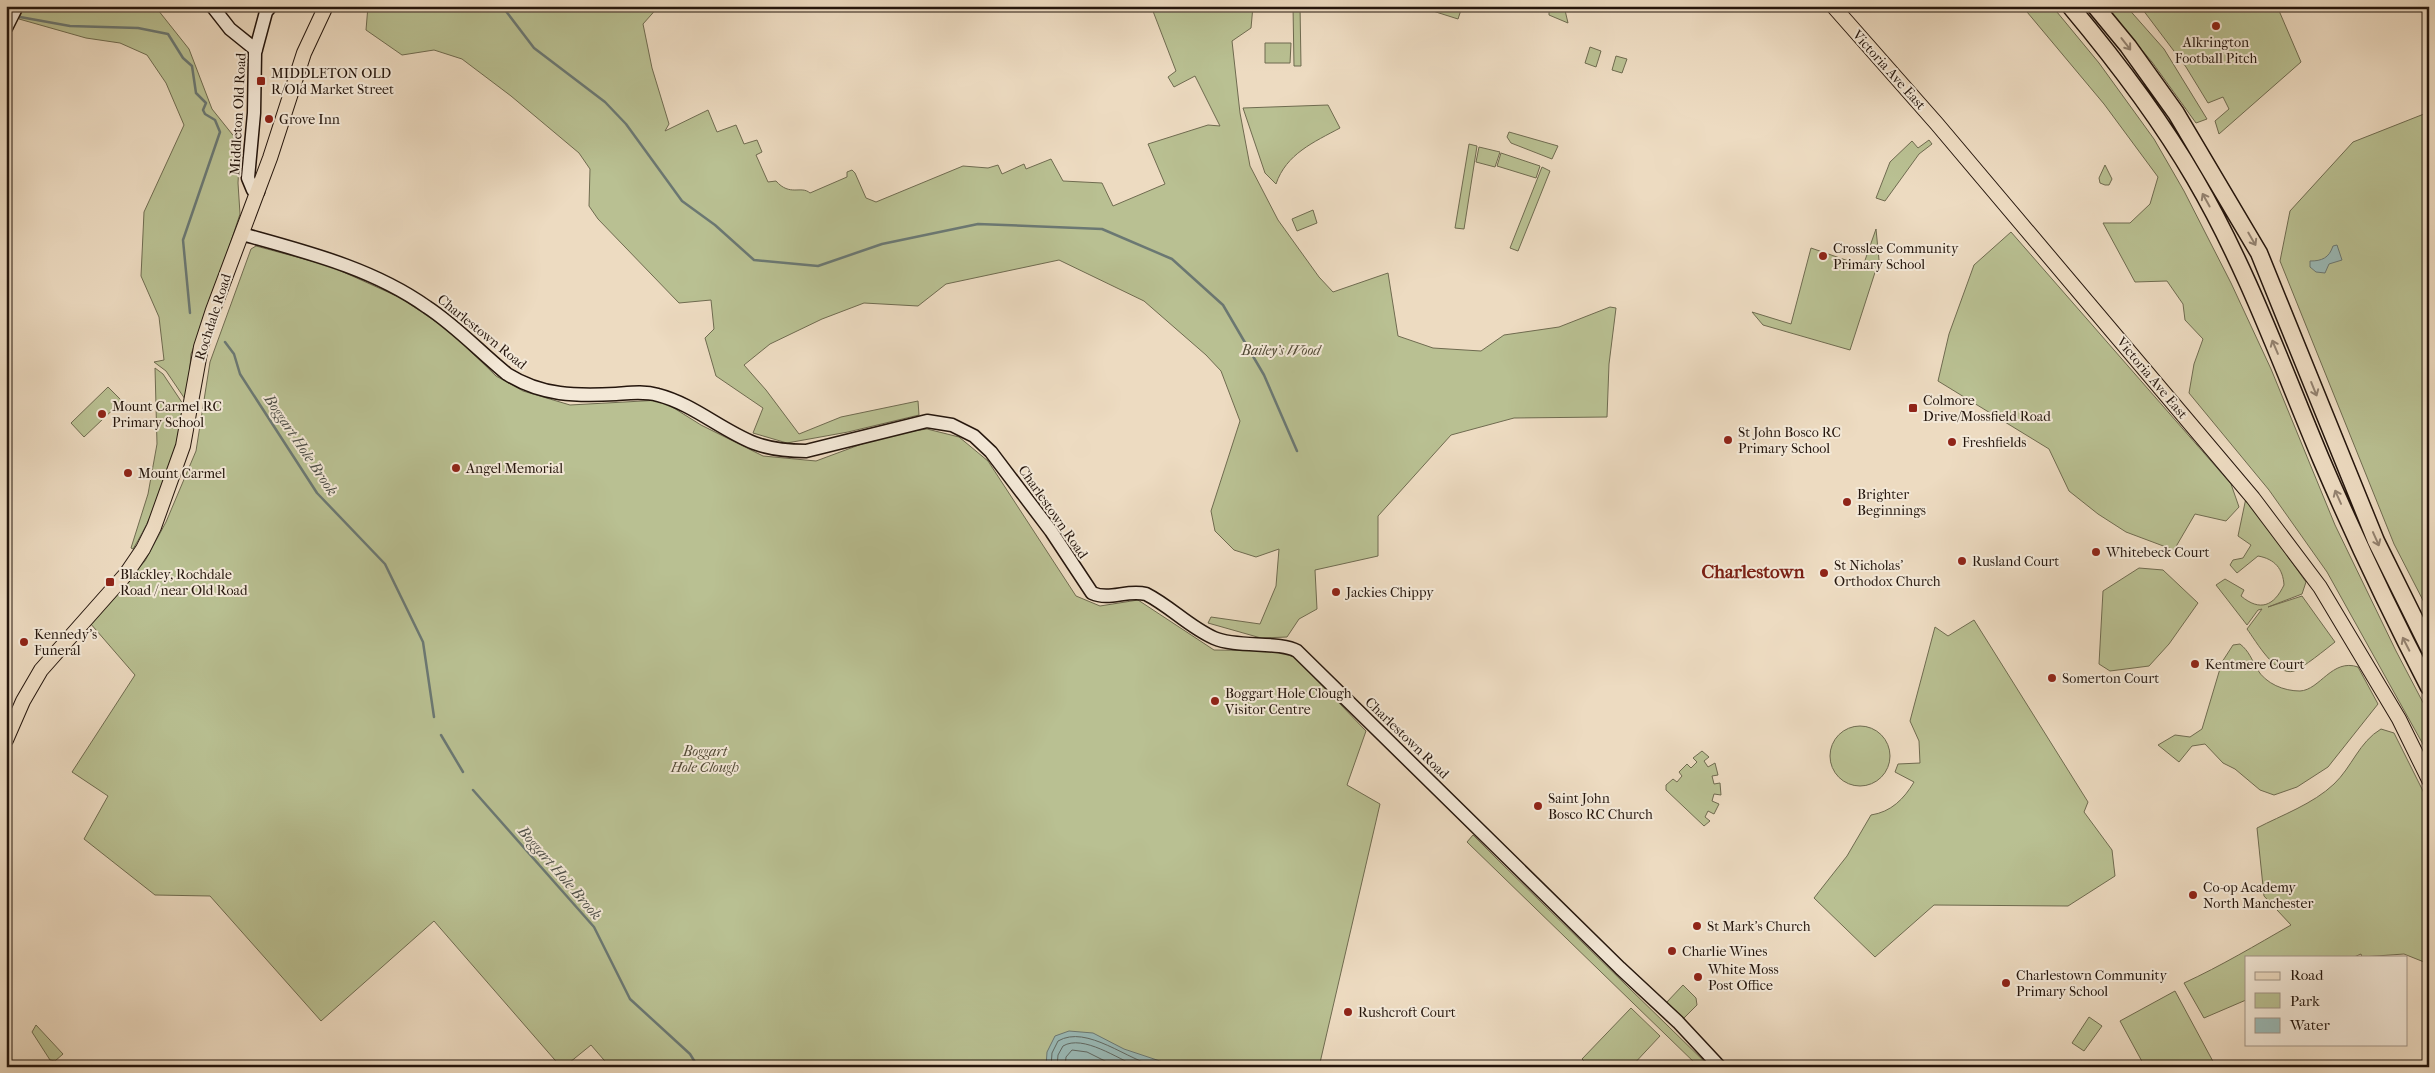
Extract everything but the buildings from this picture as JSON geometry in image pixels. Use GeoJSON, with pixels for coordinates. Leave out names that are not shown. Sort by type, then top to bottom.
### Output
{"type":"FeatureCollection","features":[{"type":"Feature","properties":{"kind":"highway"},"geometry":{"type":"LineString","coordinates":[[2070,6],[2113,58],[2160,124],[2195,179],[2226,236],[2252,290],[2360,546],[2429,687]]}},
{"type":"Feature","properties":{"kind":"highway"},"geometry":{"type":"LineString","coordinates":[[2095,6],[2128,46],[2176,113],[2216,177],[2259,252],[2376,541],[2429,648]]}},
{"type":"Feature","properties":{"kind":"main road","name":"Rochdale Road"},"geometry":{"type":"LineString","coordinates":[[6,740],[27,694],[41,670],[126,574],[143,549],[154,527],[183,446],[201,347],[213,310],[258,192],[304,53],[326,6]]}},
{"type":"Feature","properties":{"kind":"main road","name":"Victoria Ave East"},"geometry":{"type":"LineString","coordinates":[[1833,6],[1942,129],[2253,498],[2324,594],[2399,719],[2429,780]]}},
{"type":"Feature","properties":{"kind":"street"},"geometry":{"type":"LineString","coordinates":[[6,28],[17,6]]}},
{"type":"Feature","properties":{"kind":"street"},"geometry":{"type":"LineString","coordinates":[[212,6],[230,29],[256,50]]}},
{"type":"Feature","properties":{"kind":"street","name":"Middleton Old Road"},"geometry":{"type":"LineString","coordinates":[[258,192],[253,190],[248,178],[254,112],[256,50],[266,12],[271,6]]}},
{"type":"Feature","properties":{"kind":"street","name":"Charlestown Road"},"geometry":{"type":"LineString","coordinates":[[242,234],[335,260],[389,285],[427,306],[507,374],[519,382],[546,392],[576,396],[656,394],[683,405],[753,442],[786,451],[806,451],[927,421],[952,425],[974,436],[1003,468],[1050,531],[1092,593],[1102,596],[1138,592],[1146,594],[1214,638],[1261,646],[1291,648],[1297,651],[1678,1022],[1720,1067]]}},
{"type":"Feature","properties":{"kind":"green space"},"geometry":{"type":"Polygon","coordinates":[[[24,6],[88,9],[125,7],[158,10],[189,49],[212,109],[240,144],[238,183],[240,214],[210,305],[191,354],[187,402],[166,371],[154,362],[164,360],[159,317],[141,276],[144,212],[184,125],[166,83],[147,55],[120,43],[86,38],[19,19],[24,6]]]}},
{"type":"Feature","properties":{"kind":"green space","name":"Bailey's Wood"},"geometry":{"type":"Polygon","coordinates":[[[368,6],[659,6],[643,24],[652,68],[669,124],[665,131],[708,110],[717,132],[736,125],[744,144],[757,140],[762,152],[756,155],[768,182],[776,181],[781,186],[791,190],[803,190],[810,193],[847,177],[847,172],[852,170],[866,198],[876,202],[963,166],[988,168],[998,165],[1002,174],[1024,164],[1026,169],[1051,159],[1063,181],[1102,183],[1113,206],[1165,184],[1148,144],[1208,125],[1220,126],[1195,76],[1174,87],[1168,77],[1176,71],[1151,6],[1253,6],[1251,28],[1232,41],[1240,113],[1250,166],[1278,220],[1319,277],[1333,292],[1388,273],[1398,336],[1433,348],[1481,351],[1504,335],[1559,327],[1610,307],[1616,308],[1609,364],[1607,417],[1514,418],[1451,435],[1378,516],[1378,556],[1315,570],[1317,609],[1299,619],[1287,637],[1261,638],[1208,623],[1211,617],[1260,624],[1276,586],[1279,549],[1256,557],[1234,550],[1215,531],[1211,511],[1240,421],[1221,371],[1206,355],[1144,301],[1059,260],[946,284],[918,306],[864,303],[822,319],[770,344],[744,365],[766,390],[799,434],[841,417],[918,401],[919,415],[848,432],[787,443],[753,433],[763,408],[716,376],[705,338],[714,329],[711,300],[679,303],[598,219],[589,206],[590,169],[579,153],[511,96],[462,59],[434,50],[402,55],[366,30],[368,6]]]}},
{"type":"Feature","properties":{"kind":"green space"},"geometry":{"type":"Polygon","coordinates":[[[1293,6],[1300,6],[1301,66],[1294,66],[1293,6]]]}},
{"type":"Feature","properties":{"kind":"green space"},"geometry":{"type":"Polygon","coordinates":[[[1417,6],[1452,6],[1461,10],[1458,19],[1417,6]]]}},
{"type":"Feature","properties":{"kind":"green space"},"geometry":{"type":"Polygon","coordinates":[[[1549,6],[1564,6],[1568,23],[1549,15],[1549,6]]]}},
{"type":"Feature","properties":{"kind":"green space"},"geometry":{"type":"Polygon","coordinates":[[[2022,6],[2052,6],[2099,63],[2154,139],[2184,191],[2231,283],[2271,369],[2335,525],[2429,714],[2429,755],[2327,572],[2269,490],[2189,393],[2194,364],[2203,339],[2185,320],[2183,304],[2167,281],[2135,282],[2103,223],[2130,223],[2150,204],[2158,177],[2104,104],[2022,6]]]}},
{"type":"Feature","properties":{"kind":"green space"},"geometry":{"type":"Polygon","coordinates":[[[2105,6],[2126,6],[2164,49],[2207,119],[2196,123],[2152,62],[2105,6]]]}},
{"type":"Feature","properties":{"kind":"green space"},"geometry":{"type":"Polygon","coordinates":[[[2140,6],[2277,6],[2301,62],[2219,134],[2215,121],[2229,109],[2223,97],[2208,103],[2186,67],[2140,6]]]}},
{"type":"Feature","properties":{"kind":"green space"},"geometry":{"type":"Polygon","coordinates":[[[1265,43],[1291,43],[1290,63],[1265,63],[1265,43]]]}},
{"type":"Feature","properties":{"kind":"green space"},"geometry":{"type":"Polygon","coordinates":[[[1590,47],[1601,51],[1596,67],[1585,63],[1590,47]]]}},
{"type":"Feature","properties":{"kind":"green space"},"geometry":{"type":"Polygon","coordinates":[[[1616,56],[1627,59],[1622,73],[1612,70],[1616,56]]]}},
{"type":"Feature","properties":{"kind":"green space"},"geometry":{"type":"Polygon","coordinates":[[[1328,105],[1340,128],[1311,144],[1294,157],[1276,184],[1265,173],[1243,108],[1328,105]]]}},
{"type":"Feature","properties":{"kind":"green space"},"geometry":{"type":"Polygon","coordinates":[[[2429,112],[2429,612],[2394,544],[2280,261],[2290,211],[2353,142],[2429,112]]]}},
{"type":"Feature","properties":{"kind":"green space"},"geometry":{"type":"Polygon","coordinates":[[[1509,132],[1558,146],[1552,159],[1511,143],[1507,137],[1509,132]]]}},
{"type":"Feature","properties":{"kind":"green space"},"geometry":{"type":"Polygon","coordinates":[[[1929,140],[1932,144],[1919,154],[1885,201],[1876,198],[1890,162],[1912,141],[1918,148],[1929,140]]]}},
{"type":"Feature","properties":{"kind":"green space"},"geometry":{"type":"Polygon","coordinates":[[[1469,144],[1477,146],[1464,229],[1455,228],[1469,144]]]}},
{"type":"Feature","properties":{"kind":"green space"},"geometry":{"type":"Polygon","coordinates":[[[1479,147],[1500,152],[1495,167],[1476,162],[1479,147]]]}},
{"type":"Feature","properties":{"kind":"green space"},"geometry":{"type":"Polygon","coordinates":[[[1501,153],[1540,166],[1536,178],[1497,166],[1501,153]]]}},
{"type":"Feature","properties":{"kind":"green space"},"geometry":{"type":"Polygon","coordinates":[[[2105,165],[2112,179],[2109,185],[2100,183],[2099,178],[2105,165]]]}},
{"type":"Feature","properties":{"kind":"green space"},"geometry":{"type":"Polygon","coordinates":[[[1542,167],[1550,171],[1518,251],[1510,248],[1542,167]]]}},
{"type":"Feature","properties":{"kind":"green space"},"geometry":{"type":"Polygon","coordinates":[[[1313,210],[1317,223],[1297,231],[1292,219],[1313,210]]]}},
{"type":"Feature","properties":{"kind":"green space"},"geometry":{"type":"Polygon","coordinates":[[[1876,229],[1879,260],[1850,350],[1763,325],[1752,312],[1791,324],[1811,248],[1863,266],[1876,229]]]}},
{"type":"Feature","properties":{"kind":"green space"},"geometry":{"type":"Polygon","coordinates":[[[2011,232],[2231,484],[2239,507],[2226,521],[2195,514],[2174,550],[2126,532],[2098,514],[2069,491],[2049,449],[1938,381],[1949,334],[1974,265],[2011,232]]]}},
{"type":"Feature","properties":{"kind":"green space","name":"Boggart Hole Clough"},"geometry":{"type":"Polygon","coordinates":[[[256,246],[330,266],[401,298],[451,332],[496,376],[523,391],[570,405],[661,400],[701,425],[763,456],[816,461],[886,435],[927,429],[959,437],[988,461],[1076,596],[1100,606],[1138,600],[1214,650],[1289,651],[1366,731],[1347,785],[1380,804],[1319,1067],[610,1067],[591,1045],[564,1067],[561,1067],[434,921],[321,1021],[210,896],[155,895],[84,839],[108,796],[72,772],[135,675],[90,623],[145,561],[166,522],[196,451],[210,362],[251,249],[256,246]]]}},
{"type":"Feature","properties":{"kind":"green space"},"geometry":{"type":"Polygon","coordinates":[[[155,368],[163,374],[185,407],[177,444],[159,498],[133,549],[131,548],[148,494],[157,444],[155,368]]]}},
{"type":"Feature","properties":{"kind":"green space"},"geometry":{"type":"Polygon","coordinates":[[[108,387],[122,401],[84,437],[71,423],[108,387]]]}},
{"type":"Feature","properties":{"kind":"green space"},"geometry":{"type":"Polygon","coordinates":[[[2246,498],[2306,582],[2302,594],[2268,607],[2302,596],[2335,642],[2294,671],[2280,669],[2274,664],[2247,629],[2262,609],[2258,610],[2247,625],[2216,585],[2225,579],[2244,590],[2241,596],[2254,604],[2260,605],[2271,602],[2276,598],[2284,585],[2280,570],[2273,562],[2264,557],[2258,556],[2237,573],[2230,565],[2233,560],[2243,558],[2251,545],[2238,536],[2246,498]]]}},
{"type":"Feature","properties":{"kind":"green space"},"geometry":{"type":"Polygon","coordinates":[[[2139,568],[2163,570],[2198,603],[2169,644],[2149,666],[2110,671],[2099,664],[2103,591],[2139,568]]]}},
{"type":"Feature","properties":{"kind":"green space"},"geometry":{"type":"Polygon","coordinates":[[[1974,620],[2088,802],[2084,812],[2112,850],[2115,876],[2068,906],[1934,905],[1875,957],[1814,898],[1847,856],[1871,815],[1891,808],[1906,794],[1914,782],[1895,772],[1898,764],[1920,763],[1919,741],[1910,721],[1935,627],[1948,636],[1974,620]]]}},
{"type":"Feature","properties":{"kind":"green space"},"geometry":{"type":"Polygon","coordinates":[[[2240,644],[2265,679],[2276,686],[2288,690],[2300,691],[2314,686],[2333,670],[2341,667],[2349,665],[2358,667],[2378,704],[2328,767],[2297,787],[2274,795],[2260,790],[2235,769],[2223,763],[2205,744],[2192,746],[2179,762],[2158,745],[2175,735],[2190,737],[2202,729],[2222,662],[2233,645],[2240,644]]]}},
{"type":"Feature","properties":{"kind":"green space"},"geometry":{"type":"Polygon","coordinates":[[[1860,726],[1877,731],[1885,739],[1890,756],[1885,773],[1877,781],[1860,786],[1843,781],[1835,773],[1830,756],[1835,739],[1843,731],[1860,726]]]}},
{"type":"Feature","properties":{"kind":"green space"},"geometry":{"type":"Polygon","coordinates":[[[2381,729],[2394,733],[2429,803],[2429,964],[2404,954],[2376,956],[2362,956],[2361,954],[2356,956],[2245,956],[2245,1000],[2204,1018],[2184,983],[2291,925],[2264,896],[2257,828],[2307,803],[2326,791],[2346,770],[2373,734],[2381,729]]]}},
{"type":"Feature","properties":{"kind":"green space"},"geometry":{"type":"Polygon","coordinates":[[[1702,751],[1709,757],[1704,761],[1708,767],[1715,763],[1718,775],[1712,776],[1714,784],[1720,783],[1721,795],[1714,794],[1712,801],[1719,804],[1714,814],[1708,811],[1705,817],[1710,821],[1704,826],[1666,790],[1666,785],[1673,779],[1677,782],[1682,776],[1679,772],[1687,764],[1691,768],[1697,762],[1693,758],[1702,751]]]}},
{"type":"Feature","properties":{"kind":"green space"},"geometry":{"type":"Polygon","coordinates":[[[1473,835],[1710,1067],[1699,1067],[1467,842],[1473,835]]]}},
{"type":"Feature","properties":{"kind":"green space"},"geometry":{"type":"Polygon","coordinates":[[[1683,985],[1696,998],[1697,1005],[1683,1019],[1666,1003],[1683,985]]]}},
{"type":"Feature","properties":{"kind":"green space"},"geometry":{"type":"Polygon","coordinates":[[[2175,991],[2216,1067],[2145,1067],[2120,1021],[2175,991]]]}},
{"type":"Feature","properties":{"kind":"green space"},"geometry":{"type":"Polygon","coordinates":[[[1631,1008],[1660,1036],[1631,1067],[1590,1067],[1582,1059],[1631,1008]]]}},
{"type":"Feature","properties":{"kind":"green space"},"geometry":{"type":"Polygon","coordinates":[[[2089,1017],[2102,1026],[2084,1051],[2072,1043],[2089,1017]]]}},
{"type":"Feature","properties":{"kind":"green space"},"geometry":{"type":"Polygon","coordinates":[[[36,1025],[63,1054],[55,1061],[50,1060],[32,1032],[36,1025]]]}},
{"type":"Feature","properties":{"kind":"water"},"geometry":{"type":"Polygon","coordinates":[[[2337,245],[2342,260],[2329,264],[2325,273],[2316,272],[2310,267],[2310,261],[2324,258],[2333,246],[2337,245]]]}},
{"type":"Feature","properties":{"kind":"water"},"geometry":{"type":"Polygon","coordinates":[[[1069,1031],[1093,1033],[1124,1049],[1178,1067],[1046,1067],[1047,1052],[1055,1036],[1069,1031]]]}},
{"type":"Feature","properties":{"kind":"waterway"},"geometry":{"type":"LineString","coordinates":[[502,6],[534,48],[605,102],[626,124],[682,201],[715,225],[754,260],[818,266],[882,244],[978,224],[1102,229],[1172,259],[1223,305],[1264,375],[1297,451]]}},
{"type":"Feature","properties":{"kind":"waterway","name":"Boggart Hole Brook"},"geometry":{"type":"LineString","coordinates":[[20,17],[70,26],[138,28],[168,34],[183,58],[192,66],[196,93],[206,103],[203,110],[205,114],[215,120],[220,132],[183,240],[190,313]]}},
{"type":"Feature","properties":{"kind":"waterway","name":"Boggart Hole Brook"},"geometry":{"type":"LineString","coordinates":[[225,342],[234,354],[240,374],[317,493],[385,564],[423,642],[434,717]]}},
{"type":"Feature","properties":{"kind":"waterway","name":"Boggart Hole Brook"},"geometry":{"type":"LineString","coordinates":[[441,735],[463,772]]}},
{"type":"Feature","properties":{"kind":"waterway","name":"Boggart Hole Brook"},"geometry":{"type":"LineString","coordinates":[[473,790],[594,927],[630,999],[690,1054],[698,1067]]}},
{"type":"Feature","properties":{"kind":"place","name":"Alkrington Football Pitch"},"geometry":{"type":"Point","coordinates":[2216,26]}},
{"type":"Feature","properties":{"kind":"place","name":"MIDDLETON OLD R/Old Market Street"},"geometry":{"type":"Point","coordinates":[261,81]}},
{"type":"Feature","properties":{"kind":"place","name":"Grove Inn"},"geometry":{"type":"Point","coordinates":[269,119]}},
{"type":"Feature","properties":{"kind":"place","name":"Crosslee Community Primary School"},"geometry":{"type":"Point","coordinates":[1823,256]}},
{"type":"Feature","properties":{"kind":"place","name":"Colmore Drive/Mossfield Road"},"geometry":{"type":"Point","coordinates":[1913,408]}},
{"type":"Feature","properties":{"kind":"place","name":"Mount Carmel RC Primary School"},"geometry":{"type":"Point","coordinates":[102,414]}},
{"type":"Feature","properties":{"kind":"place","name":"St John Bosco RC Primary School"},"geometry":{"type":"Point","coordinates":[1728,440]}},
{"type":"Feature","properties":{"kind":"place","name":"Freshfields"},"geometry":{"type":"Point","coordinates":[1952,442]}},
{"type":"Feature","properties":{"kind":"place","name":"Angel Memorial"},"geometry":{"type":"Point","coordinates":[456,468]}},
{"type":"Feature","properties":{"kind":"place","name":"Mount Carmel"},"geometry":{"type":"Point","coordinates":[128,473]}},
{"type":"Feature","properties":{"kind":"place","name":"Brighter Beginnings"},"geometry":{"type":"Point","coordinates":[1847,502]}},
{"type":"Feature","properties":{"kind":"place","name":"Whitebeck Court"},"geometry":{"type":"Point","coordinates":[2096,552]}},
{"type":"Feature","properties":{"kind":"place","name":"Rusland Court"},"geometry":{"type":"Point","coordinates":[1962,561]}},
{"type":"Feature","properties":{"kind":"place","name":"St Nicholas' Orthodox Church"},"geometry":{"type":"Point","coordinates":[1824,573]}},
{"type":"Feature","properties":{"kind":"place","name":"Blackley, Rochdale Road / near Old Road"},"geometry":{"type":"Point","coordinates":[110,582]}},
{"type":"Feature","properties":{"kind":"place","name":"Jackies Chippy"},"geometry":{"type":"Point","coordinates":[1336,592]}},
{"type":"Feature","properties":{"kind":"place","name":"Kennedy's Funeral"},"geometry":{"type":"Point","coordinates":[24,642]}},
{"type":"Feature","properties":{"kind":"place","name":"Kentmere Court"},"geometry":{"type":"Point","coordinates":[2195,664]}},
{"type":"Feature","properties":{"kind":"place","name":"Somerton Court"},"geometry":{"type":"Point","coordinates":[2052,678]}},
{"type":"Feature","properties":{"kind":"place","name":"Boggart Hole Clough Visitor Centre"},"geometry":{"type":"Point","coordinates":[1215,701]}},
{"type":"Feature","properties":{"kind":"place","name":"Saint John Bosco RC Church"},"geometry":{"type":"Point","coordinates":[1538,806]}},
{"type":"Feature","properties":{"kind":"place","name":"Co-op Academy North Manchester"},"geometry":{"type":"Point","coordinates":[2193,895]}},
{"type":"Feature","properties":{"kind":"place","name":"St Mark's Church"},"geometry":{"type":"Point","coordinates":[1697,926]}},
{"type":"Feature","properties":{"kind":"place","name":"Charlie Wines"},"geometry":{"type":"Point","coordinates":[1672,951]}},
{"type":"Feature","properties":{"kind":"place","name":"White Moss Post Office"},"geometry":{"type":"Point","coordinates":[1698,977]}},
{"type":"Feature","properties":{"kind":"place","name":"Charlestown Community Primary School"},"geometry":{"type":"Point","coordinates":[2006,983]}},
{"type":"Feature","properties":{"kind":"place","name":"Rushcroft Court"},"geometry":{"type":"Point","coordinates":[1348,1012]}},
{"type":"Feature","properties":{"kind":"district","name":"Charlestown"},"geometry":{"type":"Point","coordinates":[1753,572]}}]}
